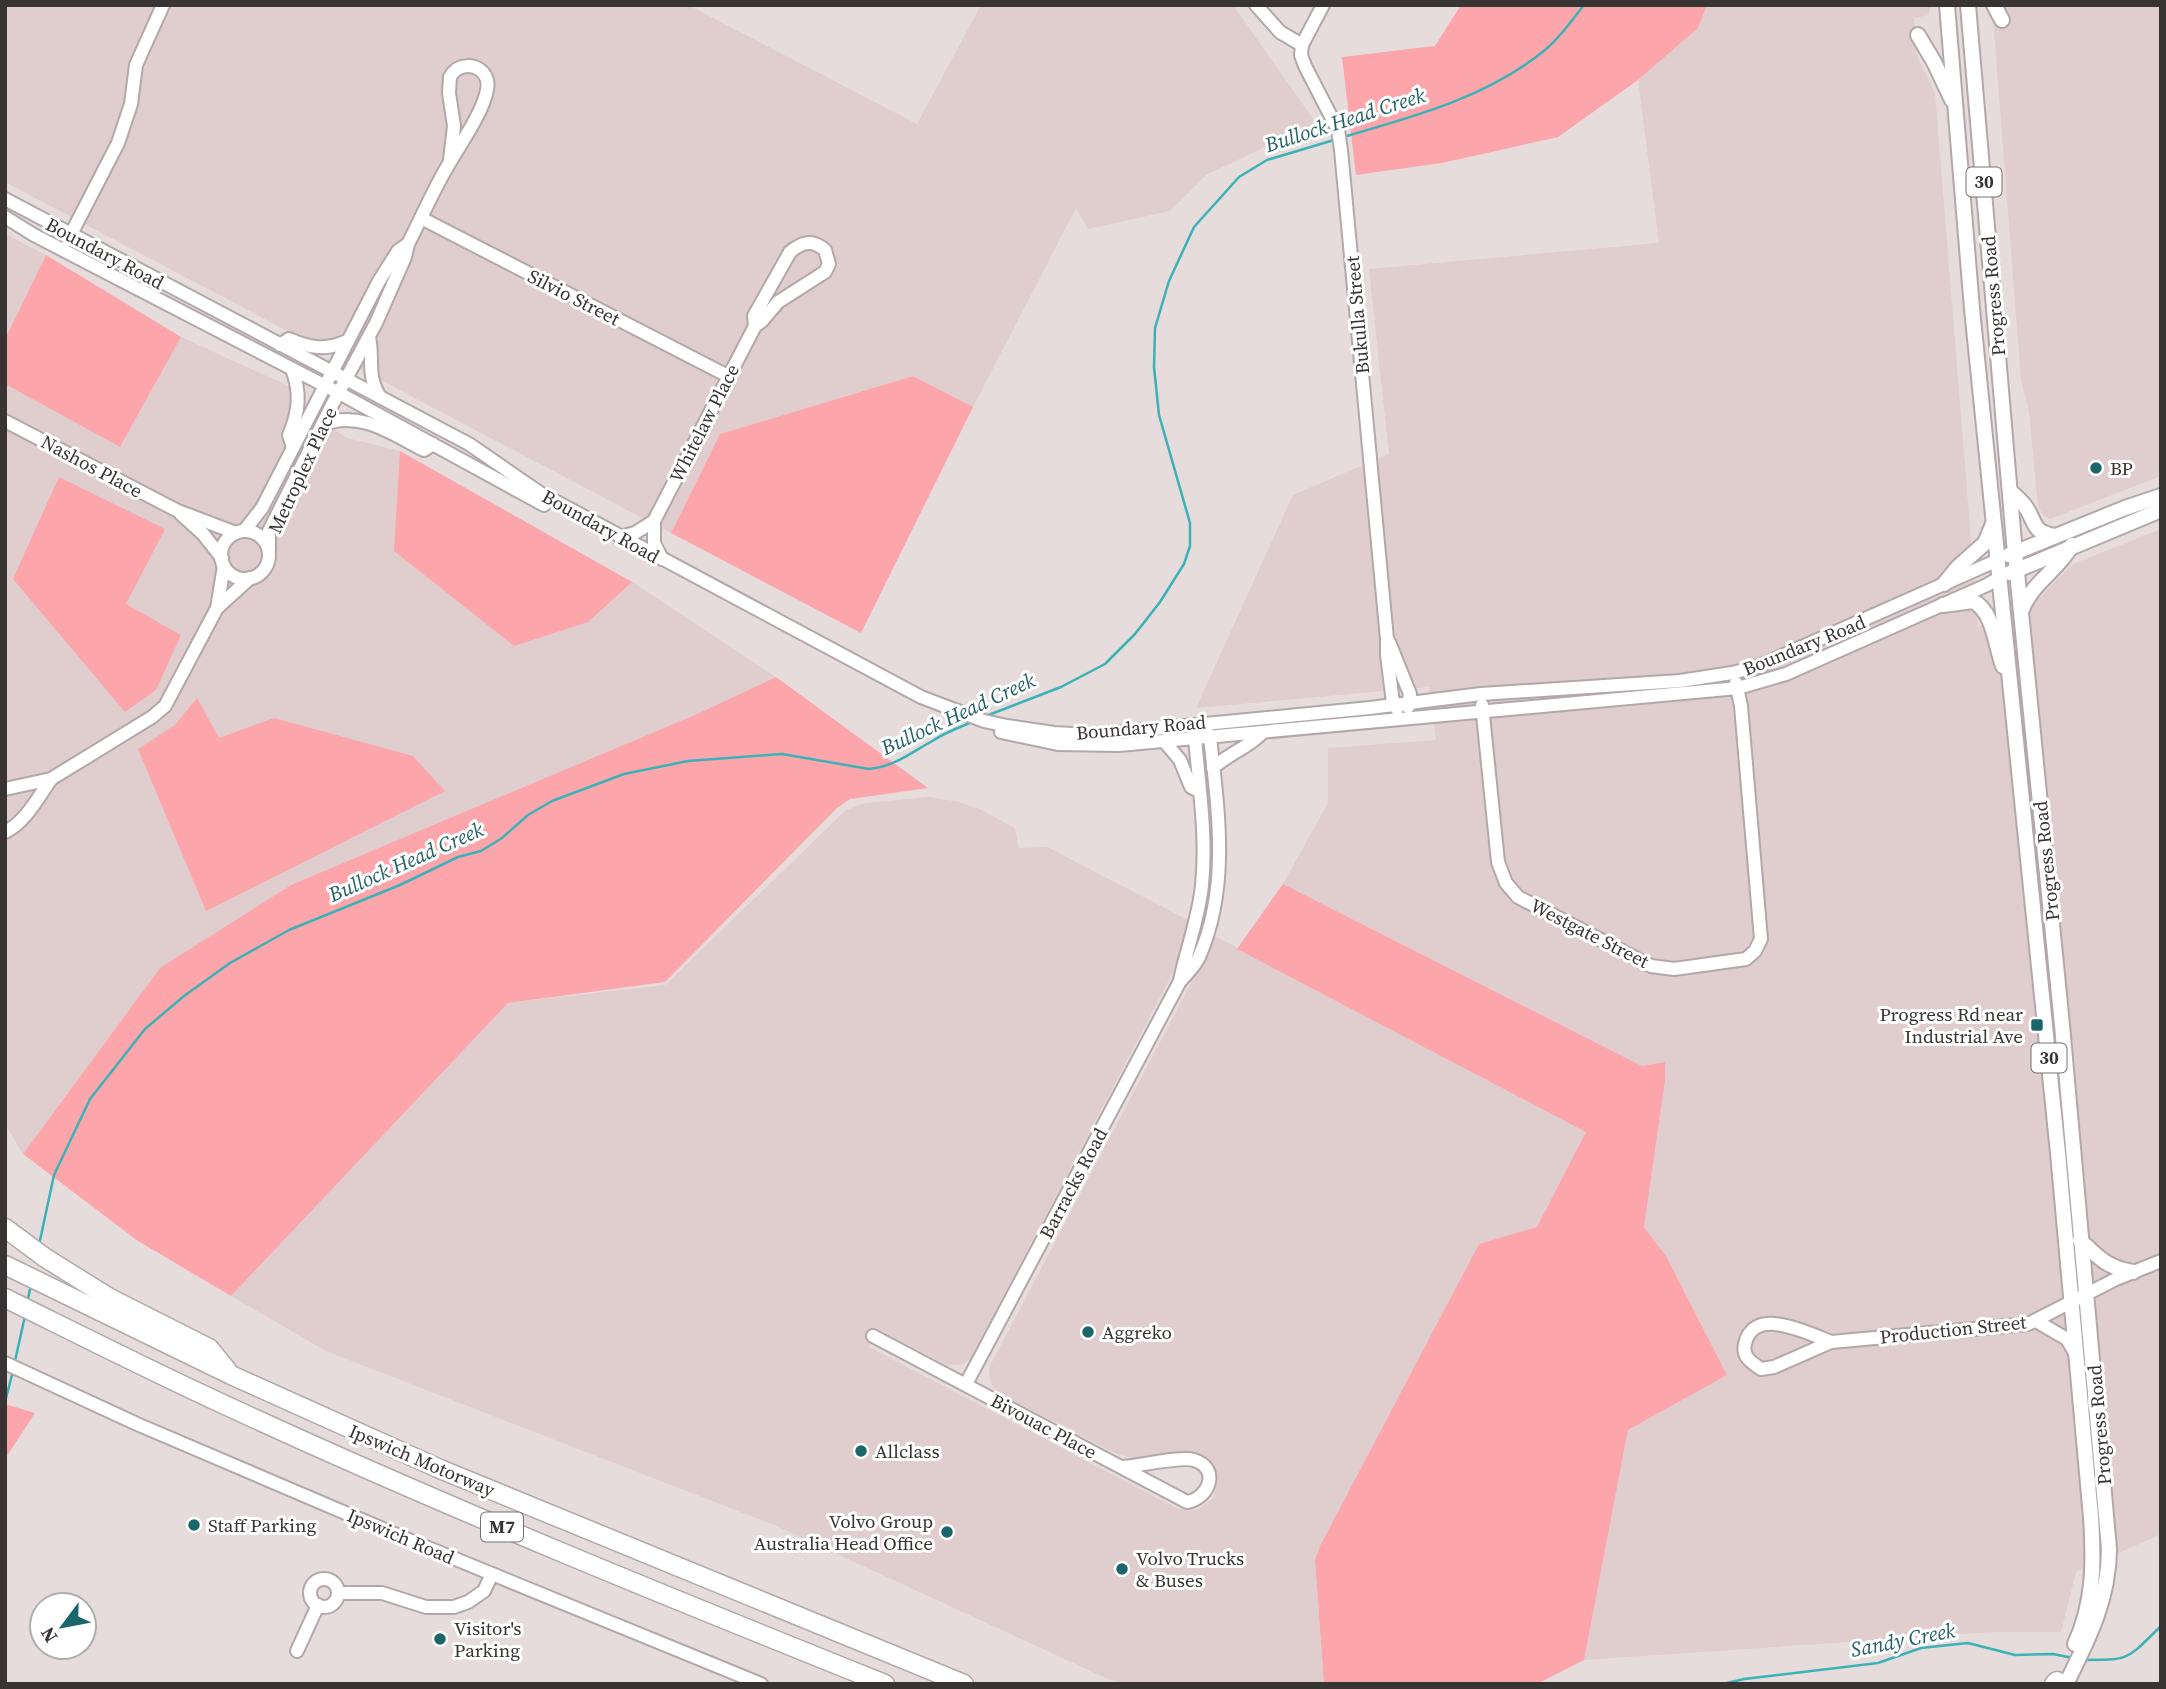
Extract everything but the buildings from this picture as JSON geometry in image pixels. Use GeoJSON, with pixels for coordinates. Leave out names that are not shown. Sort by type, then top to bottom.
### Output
{"type":"FeatureCollection","features":[{"type":"Feature","properties":{"kind":"highway"},"geometry":{"type":"LineString","coordinates":[[5,1228],[68,1273],[108,1297],[209,1348],[231,1375]]}},
{"type":"Feature","properties":{"kind":"highway","name":"Ipswich Motorway"},"geometry":{"type":"LineString","coordinates":[[5,1265],[231,1375],[452,1474],[964,1684]]}},
{"type":"Feature","properties":{"kind":"highway","name":"Ipswich Motorway"},"geometry":{"type":"LineString","coordinates":[[5,1298],[224,1405],[420,1492],[885,1684]]}},
{"type":"Feature","properties":{"kind":"main road","name":"Progress Road"},"geometry":{"type":"LineString","coordinates":[[1947,5],[1972,309],[2059,1153],[2077,1356],[2094,1571],[2081,1643]]}},
{"type":"Feature","properties":{"kind":"main road","name":"Progress Road"},"geometry":{"type":"LineString","coordinates":[[1968,5],[2015,552],[2062,1025],[2109,1549],[2105,1592],[2061,1680]]}},
{"type":"Feature","properties":{"kind":"main road"},"geometry":{"type":"LineString","coordinates":[[1993,5],[2002,20]]}},
{"type":"Feature","properties":{"kind":"main road"},"geometry":{"type":"LineString","coordinates":[[1950,30],[1971,29]]}},
{"type":"Feature","properties":{"kind":"main road"},"geometry":{"type":"LineString","coordinates":[[1918,35],[1934,62],[1956,111]]}},
{"type":"Feature","properties":{"kind":"main road"},"geometry":{"type":"LineString","coordinates":[[2010,491],[2025,505],[2036,528],[2041,533],[2055,536]]}},
{"type":"Feature","properties":{"kind":"main road","name":"Boundary Road"},"geometry":{"type":"LineString","coordinates":[[1998,560],[2161,496]]}},
{"type":"Feature","properties":{"kind":"main road","name":"Boundary Road"},"geometry":{"type":"LineString","coordinates":[[1999,578],[2072,545],[2161,510]]}},
{"type":"Feature","properties":{"kind":"main road"},"geometry":{"type":"LineString","coordinates":[[1944,584],[1958,567],[1985,543],[1993,524]]}},
{"type":"Feature","properties":{"kind":"main road"},"geometry":{"type":"LineString","coordinates":[[2022,608],[2034,586],[2063,560],[2072,545]]}},
{"type":"Feature","properties":{"kind":"main road"},"geometry":{"type":"LineString","coordinates":[[1944,604],[1973,601],[1984,608],[2009,683]]}},
{"type":"Feature","properties":{"kind":"main road"},"geometry":{"type":"LineString","coordinates":[[2080,1240],[2104,1263],[2113,1268],[2133,1272]]}},
{"type":"Feature","properties":{"kind":"street"},"geometry":{"type":"LineString","coordinates":[[62,249],[118,143],[131,104],[136,65],[163,5]]}},
{"type":"Feature","properties":{"kind":"street"},"geometry":{"type":"LineString","coordinates":[[1256,5],[1280,32],[1302,45],[1323,5]]}},
{"type":"Feature","properties":{"kind":"street","name":"Bukulla Street"},"geometry":{"type":"LineString","coordinates":[[1302,45],[1305,66],[1338,130],[1387,655],[1393,703],[1404,718]]}},
{"type":"Feature","properties":{"kind":"street"},"geometry":{"type":"LineString","coordinates":[[408,244],[488,90],[488,79],[482,70],[472,66],[453,71],[449,82],[454,126],[450,160]]}},
{"type":"Feature","properties":{"kind":"street","name":"Boundary Road"},"geometry":{"type":"LineString","coordinates":[[5,199],[469,444],[540,493],[877,678]]}},
{"type":"Feature","properties":{"kind":"street","name":"Boundary Road"},"geometry":{"type":"LineString","coordinates":[[5,217],[877,678],[984,721],[1058,744],[1093,746],[1261,734],[1404,718],[1738,688],[1786,674],[1987,586],[1999,578]]}},
{"type":"Feature","properties":{"kind":"street","name":"Silvio Street"},"geometry":{"type":"LineString","coordinates":[[421,218],[728,376]]}},
{"type":"Feature","properties":{"kind":"street","name":"Whitelaw Place"},"geometry":{"type":"LineString","coordinates":[[654,521],[755,326],[778,302],[825,272],[829,264],[825,250],[810,242],[799,244],[790,252],[754,316],[755,326]]}},
{"type":"Feature","properties":{"kind":"street","name":"Metroplex Place"},"geometry":{"type":"LineString","coordinates":[[269,549],[270,531],[369,337],[405,257],[408,244]]}},
{"type":"Feature","properties":{"kind":"street","name":"Metroplex Place"},"geometry":{"type":"LineString","coordinates":[[240,532],[262,508],[347,341],[398,251],[408,244]]}},
{"type":"Feature","properties":{"kind":"street"},"geometry":{"type":"LineString","coordinates":[[369,337],[372,351],[371,384],[380,397]]}},
{"type":"Feature","properties":{"kind":"street"},"geometry":{"type":"LineString","coordinates":[[280,345],[289,338],[306,346],[326,348],[347,341]]}},
{"type":"Feature","properties":{"kind":"street"},"geometry":{"type":"LineString","coordinates":[[292,369],[299,400],[289,435],[293,448]]}},
{"type":"Feature","properties":{"kind":"street"},"geometry":{"type":"LineString","coordinates":[[322,425],[344,419],[366,421],[424,450],[433,444]]}},
{"type":"Feature","properties":{"kind":"street","name":"Nashos Place"},"geometry":{"type":"LineString","coordinates":[[5,421],[178,511],[240,532]]}},
{"type":"Feature","properties":{"kind":"street","name":"Nashos Place"},"geometry":{"type":"LineString","coordinates":[[178,511],[203,534],[223,562]]}},
{"type":"Feature","properties":{"kind":"street"},"geometry":{"type":"LineString","coordinates":[[620,537],[635,533],[654,521]]}},
{"type":"Feature","properties":{"kind":"street"},"geometry":{"type":"LineString","coordinates":[[654,521],[654,543],[662,559]]}},
{"type":"Feature","properties":{"kind":"street"},"geometry":{"type":"LineString","coordinates":[[5,789],[51,779],[152,718],[165,706],[217,608],[267,565],[269,549],[259,535],[240,532],[224,544],[217,608]]}},
{"type":"Feature","properties":{"kind":"street","name":"Boundary Road"},"geometry":{"type":"LineString","coordinates":[[1028,734],[1091,735],[1202,722],[1370,708],[1481,694],[1680,681],[1732,673],[1759,666],[1998,560]]}},
{"type":"Feature","properties":{"kind":"street"},"geometry":{"type":"LineString","coordinates":[[223,562],[235,576],[250,578]]}},
{"type":"Feature","properties":{"kind":"street","name":"Bukulla Street"},"geometry":{"type":"LineString","coordinates":[[1387,639],[1410,694],[1410,702]]}},
{"type":"Feature","properties":{"kind":"street","name":"Westgate Street"},"geometry":{"type":"LineString","coordinates":[[1481,694],[1498,862],[1506,883],[1518,897],[1651,966],[1674,969],[1746,959],[1755,951],[1761,939],[1738,688],[1732,673]]}},
{"type":"Feature","properties":{"kind":"street"},"geometry":{"type":"LineString","coordinates":[[1404,718],[1410,702]]}},
{"type":"Feature","properties":{"kind":"street","name":"Barracks Road"},"geometry":{"type":"LineString","coordinates":[[967,1384],[1180,983],[1198,959],[1214,906],[1219,872],[1219,819],[1210,737],[1202,722]]}},
{"type":"Feature","properties":{"kind":"street","name":"Barracks Road"},"geometry":{"type":"LineString","coordinates":[[1180,983],[1196,922],[1202,885],[1204,849],[1195,738],[1202,722]]}},
{"type":"Feature","properties":{"kind":"street"},"geometry":{"type":"LineString","coordinates":[[1213,768],[1228,756],[1250,745],[1261,734]]}},
{"type":"Feature","properties":{"kind":"street"},"geometry":{"type":"LineString","coordinates":[[1164,741],[1180,760],[1191,787],[1199,791]]}},
{"type":"Feature","properties":{"kind":"street"},"geometry":{"type":"LineString","coordinates":[[5,832],[13,828],[51,779]]}},
{"type":"Feature","properties":{"kind":"street","name":"Production Street"},"geometry":{"type":"LineString","coordinates":[[1831,1342],[1776,1323],[1759,1325],[1748,1333],[1744,1348],[1747,1360],[1760,1369],[1774,1367],[1831,1342],[2021,1326],[2161,1261]]}},
{"type":"Feature","properties":{"kind":"street"},"geometry":{"type":"LineString","coordinates":[[2036,1321],[2067,1339],[2077,1356]]}},
{"type":"Feature","properties":{"kind":"street","name":"Bivouac Place"},"geometry":{"type":"LineString","coordinates":[[873,1336],[1187,1502],[1203,1496],[1209,1486],[1205,1465],[1193,1459],[1122,1467]]}},
{"type":"Feature","properties":{"kind":"street","name":"Ipswich Road"},"geometry":{"type":"LineString","coordinates":[[5,1363],[137,1424],[761,1684]]}},
{"type":"Feature","properties":{"kind":"street"},"geometry":{"type":"LineString","coordinates":[[338,1593],[382,1593],[426,1607],[454,1607],[468,1602],[484,1591],[492,1574]]}},
{"type":"Feature","properties":{"kind":"street"},"geometry":{"type":"LineString","coordinates":[[329,1580],[337,1587],[338,1593],[331,1605],[318,1605],[311,1593],[317,1581],[329,1580]]}},
{"type":"Feature","properties":{"kind":"street"},"geometry":{"type":"LineString","coordinates":[[297,1651],[318,1605]]}},
{"type":"Feature","properties":{"kind":"shaded area"},"geometry":{"type":"Polygon","coordinates":[[[5,5],[688,5],[917,124],[981,5],[1233,5],[1316,123],[1206,175],[1170,211],[1088,229],[1076,208],[973,407],[913,376],[720,434],[671,533],[5,182],[5,5]]]}},
{"type":"Feature","properties":{"kind":"shaded area"},"geometry":{"type":"Polygon","coordinates":[[[1461,5],[1707,5],[1698,28],[1638,80],[1558,137],[1442,163],[1356,175],[1342,57],[1435,46],[1461,5]]]}},
{"type":"Feature","properties":{"kind":"shaded area"},"geometry":{"type":"Polygon","coordinates":[[[1707,5],[1930,5],[1929,15],[1914,18],[1918,58],[1935,93],[1978,627],[2040,597],[2073,564],[2161,529],[2161,1534],[2076,1572],[2061,1632],[1995,1632],[1584,1660],[1628,1430],[1727,1375],[1666,1256],[1644,1227],[1665,1081],[1665,1063],[1642,1066],[1283,884],[1328,803],[1328,748],[1436,740],[1429,687],[1196,708],[1293,495],[1389,454],[1369,269],[1659,243],[1638,80],[1698,28],[1707,5]]]}},
{"type":"Feature","properties":{"kind":"shaded area"},"geometry":{"type":"Polygon","coordinates":[[[1992,5],[2161,5],[2161,476],[2050,519],[2044,516],[2038,507],[2029,411],[2021,380],[1992,5]]]}},
{"type":"Feature","properties":{"kind":"shaded area"},"geometry":{"type":"Polygon","coordinates":[[[5,234],[46,255],[5,339],[5,234]]]}},
{"type":"Feature","properties":{"kind":"shaded area"},"geometry":{"type":"Polygon","coordinates":[[[46,255],[181,337],[120,447],[5,384],[5,339],[46,255]]]}},
{"type":"Feature","properties":{"kind":"shaded area"},"geometry":{"type":"Polygon","coordinates":[[[181,337],[293,388],[294,403],[347,438],[400,451],[632,582],[776,677],[160,968],[23,1154],[5,1124],[5,384],[120,447],[181,337]]]}},
{"type":"Feature","properties":{"kind":"shaded area"},"geometry":{"type":"Polygon","coordinates":[[[913,376],[973,407],[861,633],[671,533],[720,434],[913,376]]]}},
{"type":"Feature","properties":{"kind":"shaded area"},"geometry":{"type":"Polygon","coordinates":[[[400,451],[632,582],[588,622],[514,646],[394,551],[400,451]]]}},
{"type":"Feature","properties":{"kind":"shaded area"},"geometry":{"type":"Polygon","coordinates":[[[59,477],[165,529],[126,604],[181,635],[156,690],[125,712],[13,579],[59,477]]]}},
{"type":"Feature","properties":{"kind":"shaded area"},"geometry":{"type":"Polygon","coordinates":[[[776,677],[928,788],[850,799],[837,808],[665,982],[508,1003],[231,1296],[138,1241],[23,1154],[160,968],[291,885],[695,715],[776,677]]]}},
{"type":"Feature","properties":{"kind":"shaded area"},"geometry":{"type":"Polygon","coordinates":[[[197,698],[219,738],[274,718],[413,756],[445,791],[206,911],[138,749],[175,725],[197,698]]]}},
{"type":"Feature","properties":{"kind":"shaded area"},"geometry":{"type":"Polygon","coordinates":[[[930,797],[979,809],[1015,828],[1019,848],[1047,847],[1190,921],[1182,950],[1167,984],[971,1358],[961,1365],[947,1365],[878,1329],[869,1347],[1178,1509],[1199,1509],[1214,1497],[1218,1478],[1208,1459],[1190,1452],[1156,1459],[1136,1459],[1117,1454],[999,1393],[991,1384],[989,1373],[990,1366],[1191,983],[1211,934],[1587,1132],[1537,1227],[1479,1245],[1321,1544],[1315,1560],[1324,1684],[1125,1684],[1108,1679],[774,1525],[326,1351],[231,1296],[508,1003],[665,985],[846,810],[865,803],[930,797]]]}},
{"type":"Feature","properties":{"kind":"shaded area"},"geometry":{"type":"Polygon","coordinates":[[[1283,884],[1642,1066],[1665,1062],[1665,1081],[1644,1227],[1666,1256],[1727,1375],[1628,1430],[1584,1660],[1537,1684],[1324,1684],[1315,1560],[1479,1244],[1537,1227],[1586,1132],[1237,949],[1283,884]]]}},
{"type":"Feature","properties":{"kind":"shaded area"},"geometry":{"type":"Polygon","coordinates":[[[5,1404],[35,1413],[5,1459],[5,1404]]]}},
{"type":"Feature","properties":{"kind":"waterway","name":"Bullock Head Creek"},"geometry":{"type":"LineString","coordinates":[[1343,137],[1449,104],[1499,81],[1550,45],[1584,5]]}},
{"type":"Feature","properties":{"kind":"waterway","name":"Bullock Head Creek"},"geometry":{"type":"LineString","coordinates":[[986,716],[1061,687],[1105,664],[1135,634],[1160,602],[1184,564],[1190,546],[1190,523],[1159,415],[1154,367],[1155,328],[1169,281],[1194,227],[1239,177],[1267,160],[1334,140]]}},
{"type":"Feature","properties":{"kind":"waterway","name":"Bullock Head Creek"},"geometry":{"type":"LineString","coordinates":[[39,1245],[54,1175],[90,1099],[145,1029],[184,996],[230,963],[289,930],[400,885],[458,857],[481,851],[502,838],[528,815],[552,801],[624,774],[688,761],[782,754],[869,769],[878,768],[974,721]]}},
{"type":"Feature","properties":{"kind":"waterway","name":"Bullock Head Creek"},"geometry":{"type":"LineString","coordinates":[[27,1303],[31,1285]]}},
{"type":"Feature","properties":{"kind":"waterway","name":"Bullock Head Creek"},"geometry":{"type":"LineString","coordinates":[[15,1361],[25,1316]]}},
{"type":"Feature","properties":{"kind":"waterway","name":"Bullock Head Creek"},"geometry":{"type":"LineString","coordinates":[[5,1402],[13,1371]]}},
{"type":"Feature","properties":{"kind":"waterway","name":"Sandy Creek"},"geometry":{"type":"LineString","coordinates":[[2083,1660],[2127,1656],[2161,1626]]}},
{"type":"Feature","properties":{"kind":"waterway","name":"Sandy Creek"},"geometry":{"type":"LineString","coordinates":[[1723,1684],[1744,1679],[1878,1663],[1921,1648],[1968,1643],[2015,1655],[2053,1654],[2073,1658]]}},
{"type":"Feature","properties":{"kind":"place","name":"BP"},"geometry":{"type":"Point","coordinates":[2096,468]}},
{"type":"Feature","properties":{"kind":"place","name":"Progress Rd near Industrial Ave"},"geometry":{"type":"Point","coordinates":[2037,1025]}},
{"type":"Feature","properties":{"kind":"place","name":"Aggreko"},"geometry":{"type":"Point","coordinates":[1088,1332]}},
{"type":"Feature","properties":{"kind":"place","name":"Allclass"},"geometry":{"type":"Point","coordinates":[861,1451]}},
{"type":"Feature","properties":{"kind":"place","name":"Staff Parking"},"geometry":{"type":"Point","coordinates":[194,1525]}},
{"type":"Feature","properties":{"kind":"place","name":"Volvo Group Australia Head Office"},"geometry":{"type":"Point","coordinates":[947,1532]}},
{"type":"Feature","properties":{"kind":"place","name":"Volvo Trucks & Buses"},"geometry":{"type":"Point","coordinates":[1122,1569]}},
{"type":"Feature","properties":{"kind":"place","name":"Visitor's Parking"},"geometry":{"type":"Point","coordinates":[440,1639]}}]}
